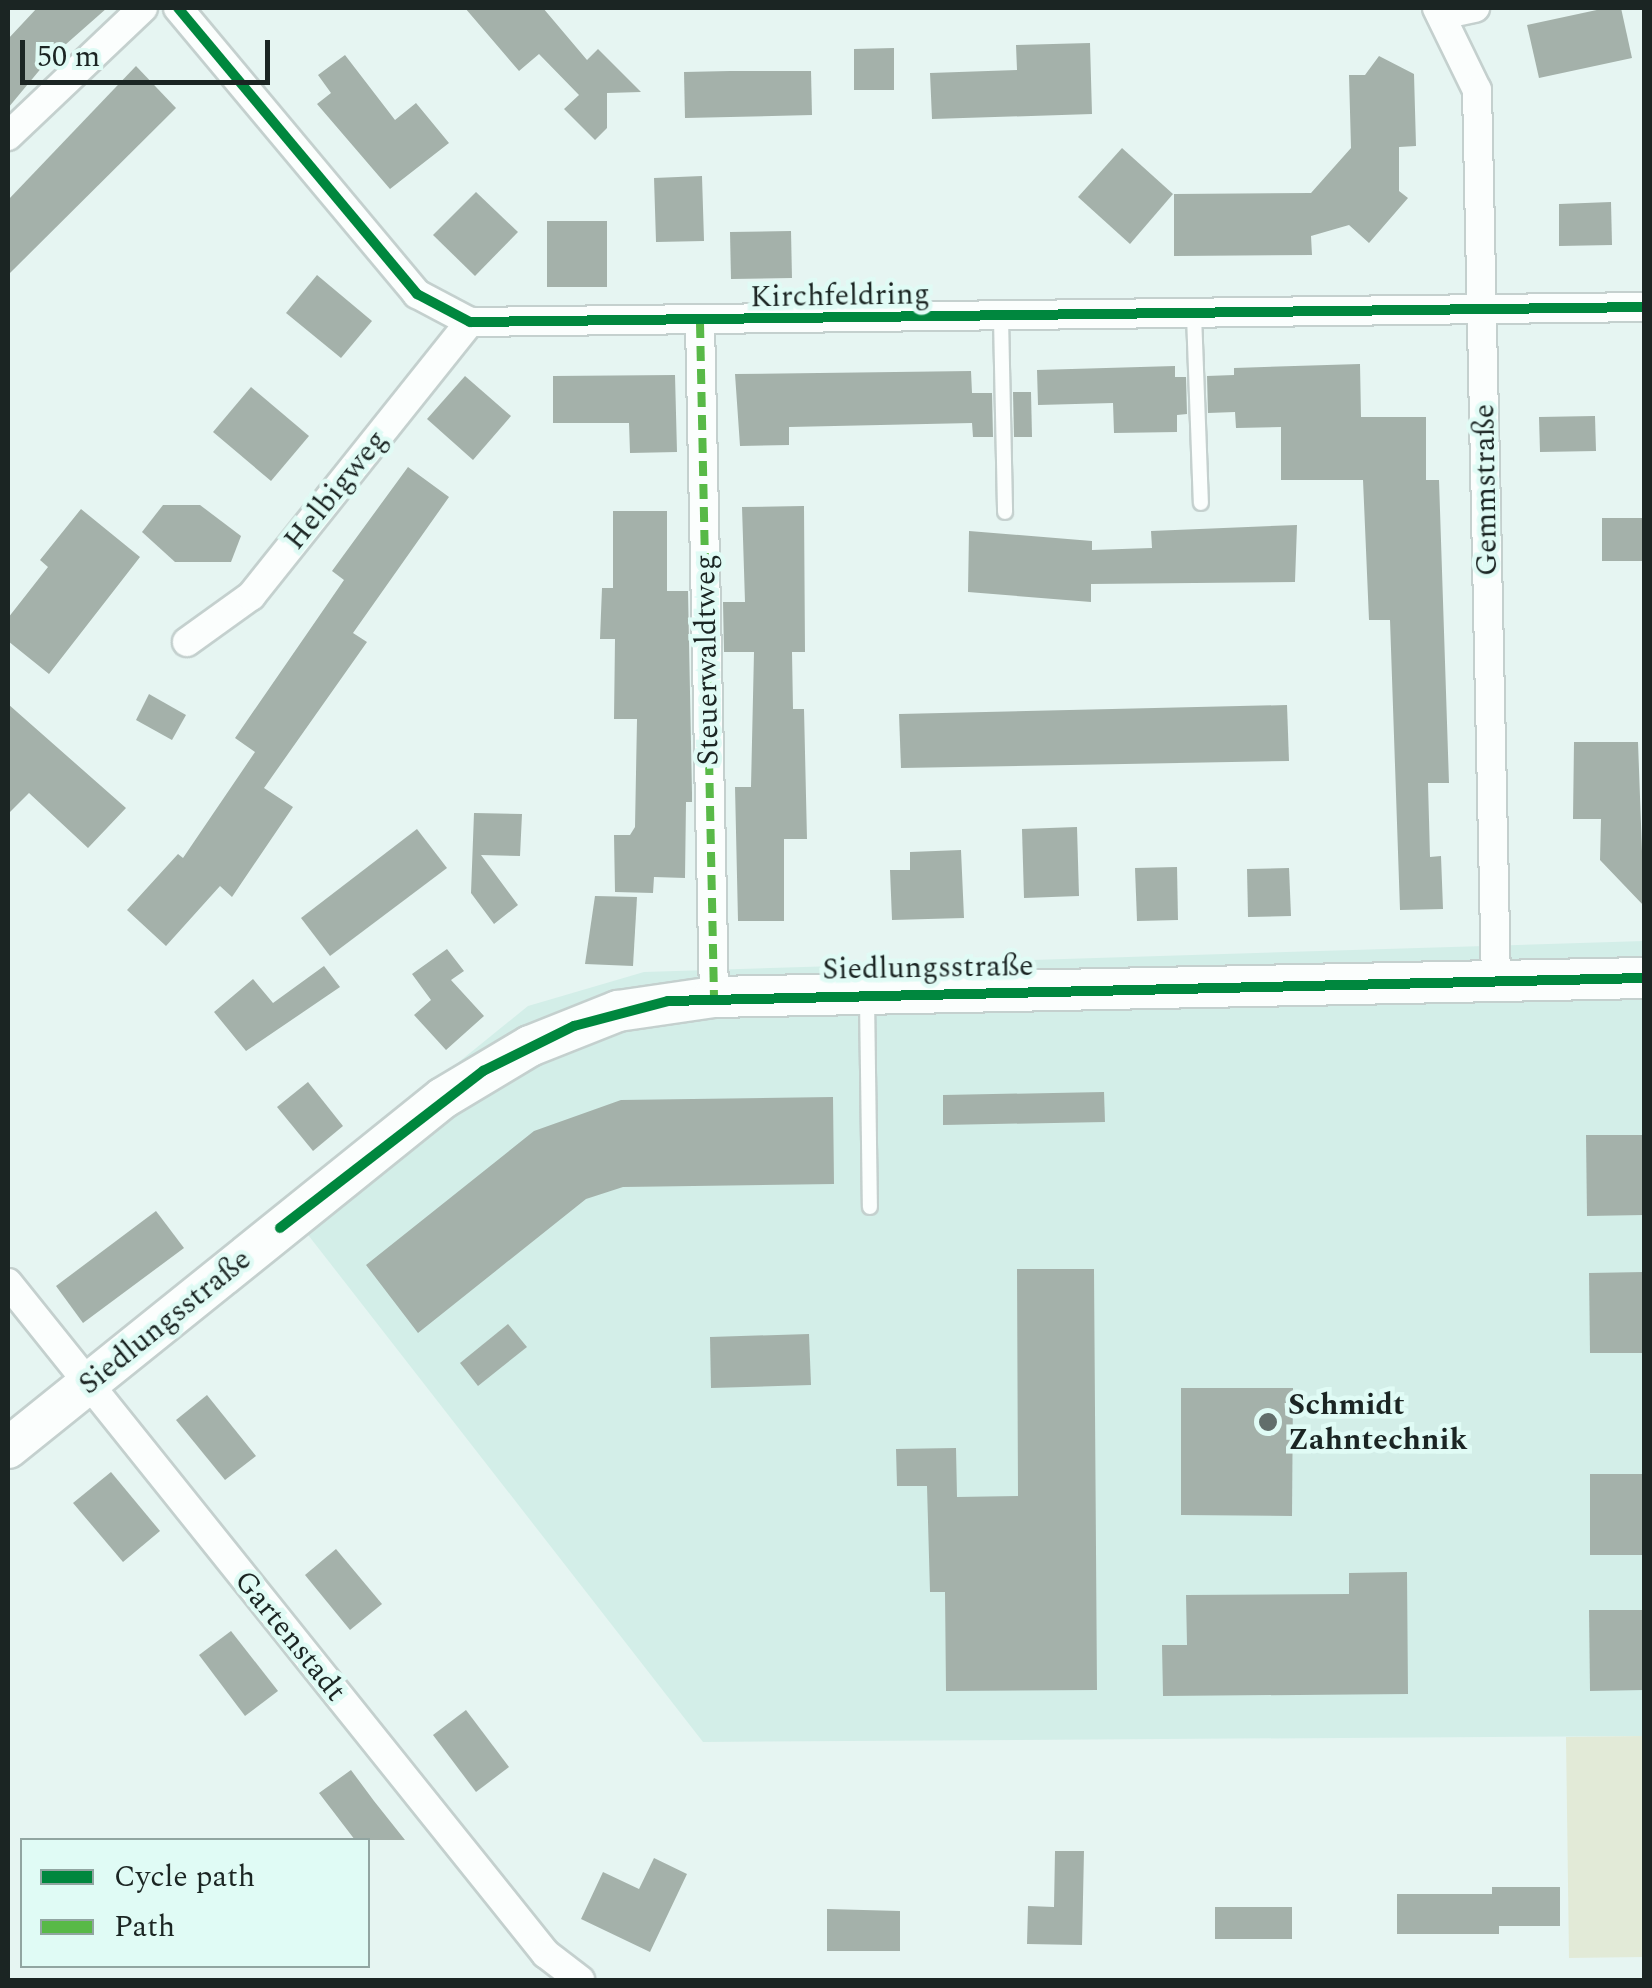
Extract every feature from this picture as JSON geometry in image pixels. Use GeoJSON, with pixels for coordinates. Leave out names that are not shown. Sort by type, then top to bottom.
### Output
{"type":"FeatureCollection","features":[{"type":"Feature","properties":{"kind":"street"},"geometry":{"type":"LineString","coordinates":[[8,136],[143,8]]}},
{"type":"Feature","properties":{"kind":"street","name":"Kirchfeldring"},"geometry":{"type":"LineString","coordinates":[[178,8],[418,294],[441,312],[470,322],[700,323],[1644,308]]}},
{"type":"Feature","properties":{"kind":"street"},"geometry":{"type":"LineString","coordinates":[[1439,12],[1475,8]]}},
{"type":"Feature","properties":{"kind":"street","name":"Gemmstraße"},"geometry":{"type":"LineString","coordinates":[[1439,12],[1477,90],[1496,981]]}},
{"type":"Feature","properties":{"kind":"street","name":"Helbigweg"},"geometry":{"type":"LineString","coordinates":[[187,642],[251,596],[470,322]]}},
{"type":"Feature","properties":{"kind":"street","name":"Steuerwaldtweg"},"geometry":{"type":"LineString","coordinates":[[700,323],[714,998]]}},
{"type":"Feature","properties":{"kind":"street","name":"Siedlungsstraße"},"geometry":{"type":"LineString","coordinates":[[8,1448],[483,1071],[618,1011],[714,998],[1644,978]]}},
{"type":"Feature","properties":{"kind":"street","name":"Gartenstadt"},"geometry":{"type":"LineString","coordinates":[[8,1284],[546,1954],[580,1980]]}},
{"type":"Feature","properties":{"kind":"lane"},"geometry":{"type":"LineString","coordinates":[[1194,315],[1200,503]]}},
{"type":"Feature","properties":{"kind":"lane"},"geometry":{"type":"LineString","coordinates":[[1001,318],[1004,512]]}},
{"type":"Feature","properties":{"kind":"lane"},"geometry":{"type":"LineString","coordinates":[[866,994],[870,1207]]}},
{"type":"Feature","properties":{"kind":"shaded area"},"geometry":{"type":"Polygon","coordinates":[[[1644,941],[1644,1736],[703,1742],[284,1204],[528,1006],[644,972],[1644,941]]]}},
{"type":"Feature","properties":{"kind":"shaded area"},"geometry":{"type":"Polygon","coordinates":[[[1644,1736],[1644,1957],[1569,1958],[1566,1737],[1644,1736]]]}},
{"type":"Feature","properties":{"kind":"building"},"geometry":{"type":"Polygon","coordinates":[[[37,8],[107,8],[48,60],[8,108],[8,39],[37,8]]]}},
{"type":"Feature","properties":{"kind":"building"},"geometry":{"type":"Polygon","coordinates":[[[465,8],[543,8],[587,60],[598,49],[641,92],[607,93],[607,128],[595,140],[564,109],[579,95],[539,54],[519,71],[465,8]]]}},
{"type":"Feature","properties":{"kind":"building"},"geometry":{"type":"Polygon","coordinates":[[[1621,8],[1632,58],[1539,78],[1527,25],[1621,8]]]}},
{"type":"Feature","properties":{"kind":"building"},"geometry":{"type":"Polygon","coordinates":[[[1090,43],[1092,114],[932,119],[930,73],[1017,70],[1016,45],[1090,43]]]}},
{"type":"Feature","properties":{"kind":"building"},"geometry":{"type":"Polygon","coordinates":[[[894,48],[894,90],[854,90],[854,49],[894,48]]]}},
{"type":"Feature","properties":{"kind":"building"},"geometry":{"type":"Polygon","coordinates":[[[345,55],[395,120],[416,103],[449,143],[390,189],[317,104],[331,93],[318,75],[345,55]]]}},
{"type":"Feature","properties":{"kind":"building"},"geometry":{"type":"Polygon","coordinates":[[[1379,56],[1414,74],[1416,146],[1399,147],[1399,191],[1408,198],[1369,243],[1349,225],[1311,236],[1312,255],[1174,256],[1174,194],[1311,193],[1351,148],[1349,75],[1365,75],[1379,56]]]}},
{"type":"Feature","properties":{"kind":"building"},"geometry":{"type":"Polygon","coordinates":[[[136,66],[176,108],[8,275],[8,200],[136,66]]]}},
{"type":"Feature","properties":{"kind":"building"},"geometry":{"type":"Polygon","coordinates":[[[811,71],[812,115],[685,118],[684,72],[811,71]]]}},
{"type":"Feature","properties":{"kind":"building"},"geometry":{"type":"Polygon","coordinates":[[[1122,148],[1173,194],[1130,244],[1078,197],[1122,148]]]}},
{"type":"Feature","properties":{"kind":"building"},"geometry":{"type":"Polygon","coordinates":[[[702,176],[704,241],[656,242],[654,178],[702,176]]]}},
{"type":"Feature","properties":{"kind":"building"},"geometry":{"type":"Polygon","coordinates":[[[476,192],[518,232],[475,276],[433,235],[476,192]]]}},
{"type":"Feature","properties":{"kind":"building"},"geometry":{"type":"Polygon","coordinates":[[[1611,202],[1612,245],[1559,246],[1559,204],[1611,202]]]}},
{"type":"Feature","properties":{"kind":"building"},"geometry":{"type":"Polygon","coordinates":[[[547,221],[607,221],[607,287],[547,287],[547,221]]]}},
{"type":"Feature","properties":{"kind":"building"},"geometry":{"type":"Polygon","coordinates":[[[791,231],[792,278],[731,279],[730,232],[791,231]]]}},
{"type":"Feature","properties":{"kind":"building"},"geometry":{"type":"Polygon","coordinates":[[[317,275],[372,321],[341,358],[286,313],[317,275]]]}},
{"type":"Feature","properties":{"kind":"building"},"geometry":{"type":"Polygon","coordinates":[[[1360,364],[1361,417],[1426,417],[1426,480],[1439,480],[1449,783],[1428,783],[1430,857],[1441,856],[1443,909],[1400,910],[1390,620],[1369,620],[1363,480],[1281,480],[1281,427],[1236,428],[1235,412],[1208,413],[1207,376],[1234,375],[1234,368],[1360,364]]]}},
{"type":"Feature","properties":{"kind":"building"},"geometry":{"type":"Polygon","coordinates":[[[1175,366],[1175,377],[1186,377],[1187,414],[1177,415],[1177,432],[1114,433],[1113,403],[1038,405],[1037,370],[1175,366]]]}},
{"type":"Feature","properties":{"kind":"building"},"geometry":{"type":"Polygon","coordinates":[[[971,371],[972,393],[992,393],[993,437],[973,437],[972,423],[789,427],[789,445],[740,446],[735,374],[971,371]]]}},
{"type":"Feature","properties":{"kind":"building"},"geometry":{"type":"Polygon","coordinates":[[[675,375],[677,452],[630,453],[629,423],[553,423],[553,376],[675,375]]]}},
{"type":"Feature","properties":{"kind":"building"},"geometry":{"type":"Polygon","coordinates":[[[465,376],[511,416],[473,460],[427,419],[465,376]]]}},
{"type":"Feature","properties":{"kind":"building"},"geometry":{"type":"Polygon","coordinates":[[[251,387],[309,436],[271,481],[213,432],[251,387]]]}},
{"type":"Feature","properties":{"kind":"building"},"geometry":{"type":"Polygon","coordinates":[[[1013,392],[1031,392],[1032,437],[1014,437],[1013,392]]]}},
{"type":"Feature","properties":{"kind":"building"},"geometry":{"type":"Polygon","coordinates":[[[1595,416],[1596,451],[1540,452],[1539,417],[1595,416]]]}},
{"type":"Feature","properties":{"kind":"building"},"geometry":{"type":"Polygon","coordinates":[[[408,467],[449,497],[353,633],[367,642],[264,788],[293,807],[232,897],[220,886],[166,946],[127,910],[178,854],[183,858],[255,752],[235,738],[344,580],[332,571],[408,467]]]}},
{"type":"Feature","properties":{"kind":"building"},"geometry":{"type":"Polygon","coordinates":[[[163,505],[200,505],[241,536],[231,562],[175,562],[142,532],[163,505]]]}},
{"type":"Feature","properties":{"kind":"building"},"geometry":{"type":"Polygon","coordinates":[[[804,506],[805,652],[792,652],[793,709],[804,709],[807,839],[784,839],[784,921],[738,921],[735,787],[751,787],[754,652],[724,652],[723,602],[745,602],[742,507],[804,506]]]}},
{"type":"Feature","properties":{"kind":"building"},"geometry":{"type":"Polygon","coordinates":[[[81,509],[140,557],[49,674],[8,641],[8,618],[48,567],[40,560],[81,509]]]}},
{"type":"Feature","properties":{"kind":"building"},"geometry":{"type":"Polygon","coordinates":[[[613,511],[667,511],[667,591],[688,591],[692,802],[686,802],[685,878],[654,877],[653,893],[615,892],[614,835],[630,835],[635,827],[637,719],[614,719],[615,639],[600,639],[602,588],[613,588],[613,511]]]}},
{"type":"Feature","properties":{"kind":"building"},"geometry":{"type":"Polygon","coordinates":[[[1602,518],[1644,518],[1644,561],[1602,561],[1602,518]]]}},
{"type":"Feature","properties":{"kind":"building"},"geometry":{"type":"Polygon","coordinates":[[[1297,525],[1295,582],[1091,584],[1091,602],[968,592],[969,531],[1092,541],[1092,550],[1152,548],[1151,531],[1297,525]]]}},
{"type":"Feature","properties":{"kind":"building"},"geometry":{"type":"Polygon","coordinates":[[[149,694],[186,715],[172,740],[136,720],[149,694]]]}},
{"type":"Feature","properties":{"kind":"building"},"geometry":{"type":"Polygon","coordinates":[[[8,704],[126,808],[88,848],[29,793],[8,814],[8,704]]]}},
{"type":"Feature","properties":{"kind":"building"},"geometry":{"type":"Polygon","coordinates":[[[1287,705],[1289,761],[901,768],[899,714],[1287,705]]]}},
{"type":"Feature","properties":{"kind":"building"},"geometry":{"type":"Polygon","coordinates":[[[1574,742],[1638,742],[1644,906],[1600,860],[1601,819],[1573,819],[1574,742]]]}},
{"type":"Feature","properties":{"kind":"building"},"geometry":{"type":"Polygon","coordinates":[[[474,813],[522,814],[520,856],[481,855],[518,905],[494,924],[471,893],[474,813]]]}},
{"type":"Feature","properties":{"kind":"building"},"geometry":{"type":"Polygon","coordinates":[[[1077,827],[1079,896],[1024,898],[1022,829],[1077,827]]]}},
{"type":"Feature","properties":{"kind":"building"},"geometry":{"type":"Polygon","coordinates":[[[417,829],[447,868],[330,956],[301,918],[417,829]]]}},
{"type":"Feature","properties":{"kind":"building"},"geometry":{"type":"Polygon","coordinates":[[[961,850],[964,918],[892,920],[890,870],[910,870],[910,852],[961,850]]]}},
{"type":"Feature","properties":{"kind":"building"},"geometry":{"type":"Polygon","coordinates":[[[1177,867],[1178,920],[1137,921],[1135,868],[1177,867]]]}},
{"type":"Feature","properties":{"kind":"building"},"geometry":{"type":"Polygon","coordinates":[[[1289,868],[1291,916],[1248,917],[1247,869],[1289,868]]]}},
{"type":"Feature","properties":{"kind":"building"},"geometry":{"type":"Polygon","coordinates":[[[595,896],[637,897],[633,966],[585,964],[595,896]]]}},
{"type":"Feature","properties":{"kind":"building"},"geometry":{"type":"Polygon","coordinates":[[[447,949],[464,971],[451,980],[484,1016],[446,1050],[414,1015],[431,1000],[412,974],[447,949]]]}},
{"type":"Feature","properties":{"kind":"building"},"geometry":{"type":"Polygon","coordinates":[[[324,966],[340,987],[246,1051],[214,1012],[253,979],[273,1003],[324,966]]]}},
{"type":"Feature","properties":{"kind":"building"},"geometry":{"type":"Polygon","coordinates":[[[308,1082],[343,1126],[313,1151],[277,1107],[308,1082]]]}},
{"type":"Feature","properties":{"kind":"building"},"geometry":{"type":"Polygon","coordinates":[[[1104,1092],[1105,1122],[943,1125],[943,1095],[1104,1092]]]}},
{"type":"Feature","properties":{"kind":"building"},"geometry":{"type":"Polygon","coordinates":[[[833,1097],[834,1184],[623,1187],[586,1199],[418,1333],[366,1265],[534,1131],[621,1100],[833,1097]]]}},
{"type":"Feature","properties":{"kind":"building"},"geometry":{"type":"Polygon","coordinates":[[[1586,1135],[1644,1135],[1644,1215],[1587,1216],[1586,1135]]]}},
{"type":"Feature","properties":{"kind":"building"},"geometry":{"type":"Polygon","coordinates":[[[156,1211],[184,1248],[83,1323],[56,1286],[156,1211]]]}},
{"type":"Feature","properties":{"kind":"building"},"geometry":{"type":"Polygon","coordinates":[[[1017,1269],[1094,1269],[1097,1690],[946,1691],[945,1592],[930,1592],[927,1486],[897,1486],[896,1449],[956,1448],[957,1497],[1018,1496],[1017,1269]]]}},
{"type":"Feature","properties":{"kind":"building"},"geometry":{"type":"Polygon","coordinates":[[[1644,1272],[1644,1353],[1590,1353],[1589,1273],[1644,1272]]]}},
{"type":"Feature","properties":{"kind":"building"},"geometry":{"type":"Polygon","coordinates":[[[508,1324],[527,1347],[478,1386],[460,1363],[508,1324]]]}},
{"type":"Feature","properties":{"kind":"building"},"geometry":{"type":"Polygon","coordinates":[[[809,1334],[811,1385],[711,1388],[710,1337],[809,1334]]]}},
{"type":"Feature","properties":{"kind":"building"},"geometry":{"type":"Polygon","coordinates":[[[1181,1388],[1293,1388],[1292,1516],[1181,1515],[1181,1388]]]}},
{"type":"Feature","properties":{"kind":"building"},"geometry":{"type":"Polygon","coordinates":[[[207,1395],[256,1456],[225,1480],[176,1420],[207,1395]]]}},
{"type":"Feature","properties":{"kind":"building"},"geometry":{"type":"Polygon","coordinates":[[[111,1472],[160,1531],[123,1562],[73,1503],[111,1472]]]}},
{"type":"Feature","properties":{"kind":"building"},"geometry":{"type":"Polygon","coordinates":[[[1590,1474],[1644,1474],[1644,1555],[1590,1555],[1590,1474]]]}},
{"type":"Feature","properties":{"kind":"building"},"geometry":{"type":"Polygon","coordinates":[[[336,1549],[382,1604],[350,1630],[305,1575],[336,1549]]]}},
{"type":"Feature","properties":{"kind":"building"},"geometry":{"type":"Polygon","coordinates":[[[1407,1572],[1408,1694],[1163,1696],[1162,1645],[1187,1645],[1186,1595],[1349,1594],[1349,1573],[1407,1572]]]}},
{"type":"Feature","properties":{"kind":"building"},"geometry":{"type":"Polygon","coordinates":[[[1589,1610],[1644,1610],[1644,1690],[1590,1691],[1589,1610]]]}},
{"type":"Feature","properties":{"kind":"building"},"geometry":{"type":"Polygon","coordinates":[[[231,1631],[278,1691],[245,1716],[199,1655],[231,1631]]]}},
{"type":"Feature","properties":{"kind":"building"},"geometry":{"type":"Polygon","coordinates":[[[466,1710],[509,1767],[476,1792],[433,1735],[466,1710]]]}},
{"type":"Feature","properties":{"kind":"building"},"geometry":{"type":"Polygon","coordinates":[[[351,1770],[405,1840],[353,1838],[319,1793],[351,1770]]]}},
{"type":"Feature","properties":{"kind":"building"},"geometry":{"type":"Polygon","coordinates":[[[1055,1851],[1084,1851],[1082,1945],[1027,1944],[1028,1906],[1054,1907],[1055,1851]]]}},
{"type":"Feature","properties":{"kind":"building"},"geometry":{"type":"Polygon","coordinates":[[[654,1858],[687,1874],[650,1952],[581,1919],[603,1872],[639,1889],[654,1858]]]}},
{"type":"Feature","properties":{"kind":"building"},"geometry":{"type":"Polygon","coordinates":[[[1492,1887],[1560,1887],[1560,1926],[1499,1926],[1499,1934],[1397,1934],[1397,1894],[1492,1894],[1492,1887]]]}},
{"type":"Feature","properties":{"kind":"building"},"geometry":{"type":"Polygon","coordinates":[[[1215,1907],[1292,1907],[1292,1939],[1215,1939],[1215,1907]]]}},
{"type":"Feature","properties":{"kind":"building"},"geometry":{"type":"Polygon","coordinates":[[[827,1909],[900,1911],[900,1951],[827,1951],[827,1909]]]}},
{"type":"Feature","properties":{"kind":"marked path"},"geometry":{"type":"LineString","coordinates":[[700,323],[714,997]]}},
{"type":"Feature","properties":{"kind":"cycle path"},"geometry":{"type":"LineString","coordinates":[[178,8],[417,294],[470,322],[1644,307]]}},
{"type":"Feature","properties":{"kind":"cycle path"},"geometry":{"type":"LineString","coordinates":[[280,1228],[483,1071],[574,1026],[668,1001],[1644,978]]}},
{"type":"Feature","properties":{"kind":"place","name":"Schmidt Zahntechnik"},"geometry":{"type":"Point","coordinates":[1268,1422]}}]}
